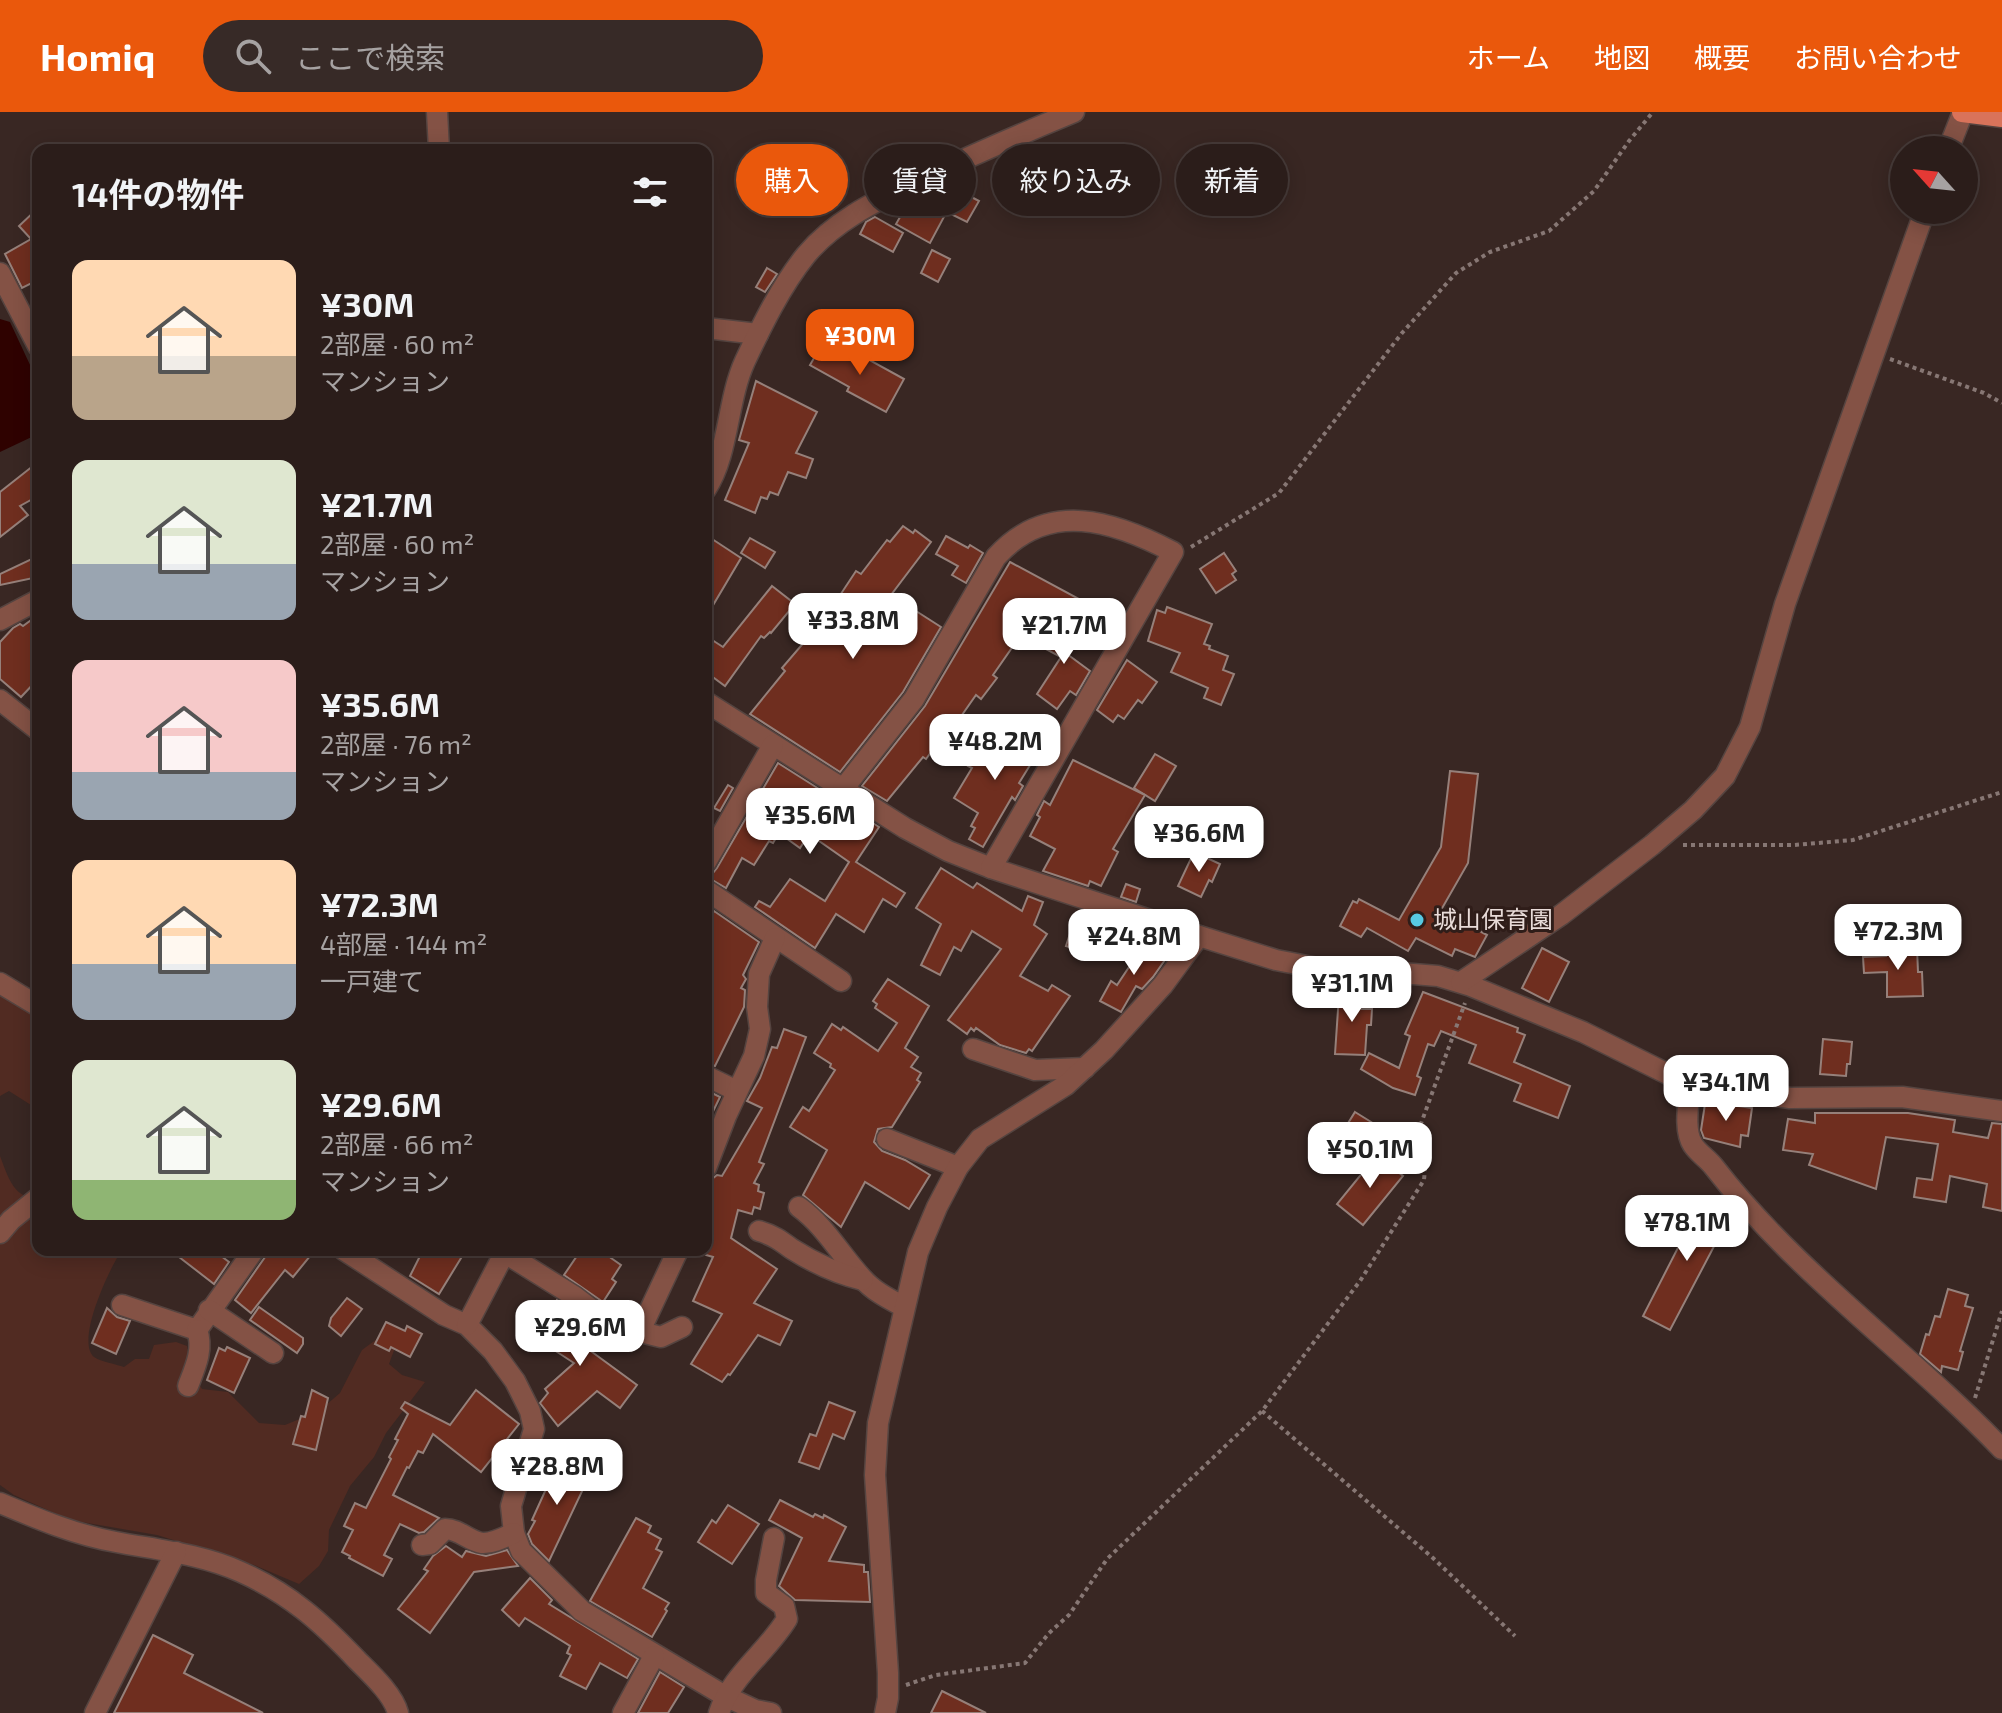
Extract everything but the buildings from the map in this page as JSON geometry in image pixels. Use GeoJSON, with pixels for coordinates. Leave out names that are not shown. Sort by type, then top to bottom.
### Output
{"type":"FeatureCollection","features":[{"type":"Feature","properties":{"kind":"main road"},"geometry":{"type":"LineString","coordinates":[[1962,112],[2002,117]]}},
{"type":"Feature","properties":{"kind":"street"},"geometry":{"type":"LineString","coordinates":[[437,112],[439,144]]}},
{"type":"Feature","properties":{"kind":"street"},"geometry":{"type":"LineString","coordinates":[[712,474],[719,457],[736,381],[758,334],[806,256],[830,231],[863,208],[973,155],[1074,112]]}},
{"type":"Feature","properties":{"kind":"street"},"geometry":{"type":"LineString","coordinates":[[1953,136],[1962,112]]}},
{"type":"Feature","properties":{"kind":"street"},"geometry":{"type":"LineString","coordinates":[[1466,984],[1652,845],[1693,810],[1725,776],[1750,727],[1785,604],[1920,224]]}},
{"type":"Feature","properties":{"kind":"street"},"geometry":{"type":"LineString","coordinates":[[0,273],[32,334]]}},
{"type":"Feature","properties":{"kind":"street"},"geometry":{"type":"LineString","coordinates":[[712,329],[758,334]]}},
{"type":"Feature","properties":{"kind":"street"},"geometry":{"type":"LineString","coordinates":[[843,789],[914,699],[989,568],[1010,541],[1033,528],[1073,521],[1102,522],[1138,534],[1173,552],[991,868]]}},
{"type":"Feature","properties":{"kind":"street"},"geometry":{"type":"LineString","coordinates":[[0,620],[32,603]]}},
{"type":"Feature","properties":{"kind":"street"},"geometry":{"type":"LineString","coordinates":[[0,700],[32,725]]}},
{"type":"Feature","properties":{"kind":"street"},"geometry":{"type":"LineString","coordinates":[[712,706],[905,828],[948,851],[1199,936],[1276,960],[1333,971],[1438,976],[1466,984],[1583,1032],[1690,1085],[1790,1098],[1902,1097],[2002,1111]]}},
{"type":"Feature","properties":{"kind":"street"},"geometry":{"type":"LineString","coordinates":[[712,852],[773,745]]}},
{"type":"Feature","properties":{"kind":"street"},"geometry":{"type":"LineString","coordinates":[[712,894],[841,981]]}},
{"type":"Feature","properties":{"kind":"street"},"geometry":{"type":"LineString","coordinates":[[886,1705],[887,1643],[875,1475],[878,1423],[918,1252],[958,1167],[980,1139],[1066,1085],[1085,1068],[1163,985],[1199,936]]}},
{"type":"Feature","properties":{"kind":"street"},"geometry":{"type":"LineString","coordinates":[[712,1153],[754,1056],[760,1029],[757,1007],[759,974],[775,938]]}},
{"type":"Feature","properties":{"kind":"street"},"geometry":{"type":"LineString","coordinates":[[0,983],[32,1002]]}},
{"type":"Feature","properties":{"kind":"street"},"geometry":{"type":"LineString","coordinates":[[973,1049],[1035,1070],[1085,1068]]}},
{"type":"Feature","properties":{"kind":"street"},"geometry":{"type":"LineString","coordinates":[[712,1079],[737,1091]]}},
{"type":"Feature","properties":{"kind":"street"},"geometry":{"type":"LineString","coordinates":[[1690,1085],[1689,1135],[1692,1145],[1712,1163],[1738,1199],[1824,1285],[1970,1415],[2002,1449]]}},
{"type":"Feature","properties":{"kind":"street"},"geometry":{"type":"LineString","coordinates":[[887,1139],[958,1167]]}},
{"type":"Feature","properties":{"kind":"street"},"geometry":{"type":"LineString","coordinates":[[0,1233],[32,1204]]}},
{"type":"Feature","properties":{"kind":"street"},"geometry":{"type":"LineString","coordinates":[[799,1207],[814,1218],[863,1280],[904,1307]]}},
{"type":"Feature","properties":{"kind":"street"},"geometry":{"type":"LineString","coordinates":[[759,1231],[775,1235],[793,1249],[840,1275],[863,1280]]}},
{"type":"Feature","properties":{"kind":"street"},"geometry":{"type":"LineString","coordinates":[[197,1330],[250,1256]]}},
{"type":"Feature","properties":{"kind":"street"},"geometry":{"type":"LineString","coordinates":[[353,1256],[444,1315],[467,1325],[493,1351],[515,1381],[530,1411],[534,1429],[511,1506],[514,1533],[521,1551],[582,1611],[722,1704],[771,1713]]}},
{"type":"Feature","properties":{"kind":"street"},"geometry":{"type":"LineString","coordinates":[[467,1325],[503,1256]]}},
{"type":"Feature","properties":{"kind":"street"},"geometry":{"type":"LineString","coordinates":[[511,1256],[574,1296],[612,1325],[661,1337],[682,1327]]}},
{"type":"Feature","properties":{"kind":"street"},"geometry":{"type":"LineString","coordinates":[[640,1331],[675,1256]]}},
{"type":"Feature","properties":{"kind":"street"},"geometry":{"type":"LineString","coordinates":[[122,1305],[197,1330],[201,1340],[188,1386]]}},
{"type":"Feature","properties":{"kind":"street"},"geometry":{"type":"LineString","coordinates":[[209,1310],[273,1353]]}},
{"type":"Feature","properties":{"kind":"street"},"geometry":{"type":"LineString","coordinates":[[0,1503],[50,1524],[114,1542],[176,1552],[241,1572],[302,1607],[320,1621],[371,1674],[398,1713]]}},
{"type":"Feature","properties":{"kind":"street"},"geometry":{"type":"LineString","coordinates":[[422,1545],[430,1544],[445,1529],[452,1529],[482,1543],[514,1533]]}},
{"type":"Feature","properties":{"kind":"street"},"geometry":{"type":"LineString","coordinates":[[722,1704],[787,1619],[784,1606],[766,1593],[774,1538]]}},
{"type":"Feature","properties":{"kind":"street"},"geometry":{"type":"LineString","coordinates":[[95,1713],[176,1552]]}},
{"type":"Feature","properties":{"kind":"street"},"geometry":{"type":"LineString","coordinates":[[623,1713],[654,1656]]}},
{"type":"Feature","properties":{"kind":"path"},"geometry":{"type":"LineString","coordinates":[[1173,552],[1197,545],[1279,493],[1402,333],[1456,273],[1490,252],[1549,231],[1594,191],[1653,112]]}},
{"type":"Feature","properties":{"kind":"path"},"geometry":{"type":"LineString","coordinates":[[1872,353],[1984,393],[2002,403]]}},
{"type":"Feature","properties":{"kind":"path"},"geometry":{"type":"LineString","coordinates":[[1652,845],[1794,845],[1853,840],[2002,792]]}},
{"type":"Feature","properties":{"kind":"path"},"geometry":{"type":"LineString","coordinates":[[886,1705],[908,1683],[936,1675],[1025,1663],[1049,1633],[1069,1615],[1107,1559],[1262,1411],[1360,1281],[1424,1180],[1425,1169],[1417,1150],[1419,1129],[1466,984]]}},
{"type":"Feature","properties":{"kind":"path"},"geometry":{"type":"LineString","coordinates":[[1970,1415],[2002,1311]]}},
{"type":"Feature","properties":{"kind":"path"},"geometry":{"type":"LineString","coordinates":[[1262,1411],[1433,1558],[1515,1636]]}},
{"type":"Feature","properties":{"kind":"shaded area"},"geometry":{"type":"Polygon","coordinates":[[[0,319],[10,322],[32,369],[32,437],[0,452],[0,319]]]}},
{"type":"Feature","properties":{"kind":"shaded area"},"geometry":{"type":"Polygon","coordinates":[[[0,989],[32,1011],[32,1104],[9,1091],[0,1096],[0,989]]]}},
{"type":"Feature","properties":{"kind":"shaded area"},"geometry":{"type":"Polygon","coordinates":[[[0,1156],[17,1191],[32,1197],[32,1256],[119,1256],[91,1321],[89,1349],[97,1359],[124,1367],[135,1359],[149,1359],[154,1345],[176,1342],[187,1346],[190,1369],[202,1389],[228,1392],[259,1423],[285,1425],[319,1411],[340,1393],[362,1350],[381,1336],[397,1342],[389,1364],[402,1375],[425,1382],[386,1433],[374,1457],[350,1486],[329,1530],[328,1551],[319,1566],[299,1584],[254,1565],[157,1535],[70,1520],[14,1495],[0,1485],[0,1156]]]}},
{"type":"Feature","properties":{"kind":"place","name":"城山保育園"},"geometry":{"type":"Point","coordinates":[1417,920]}}]}
